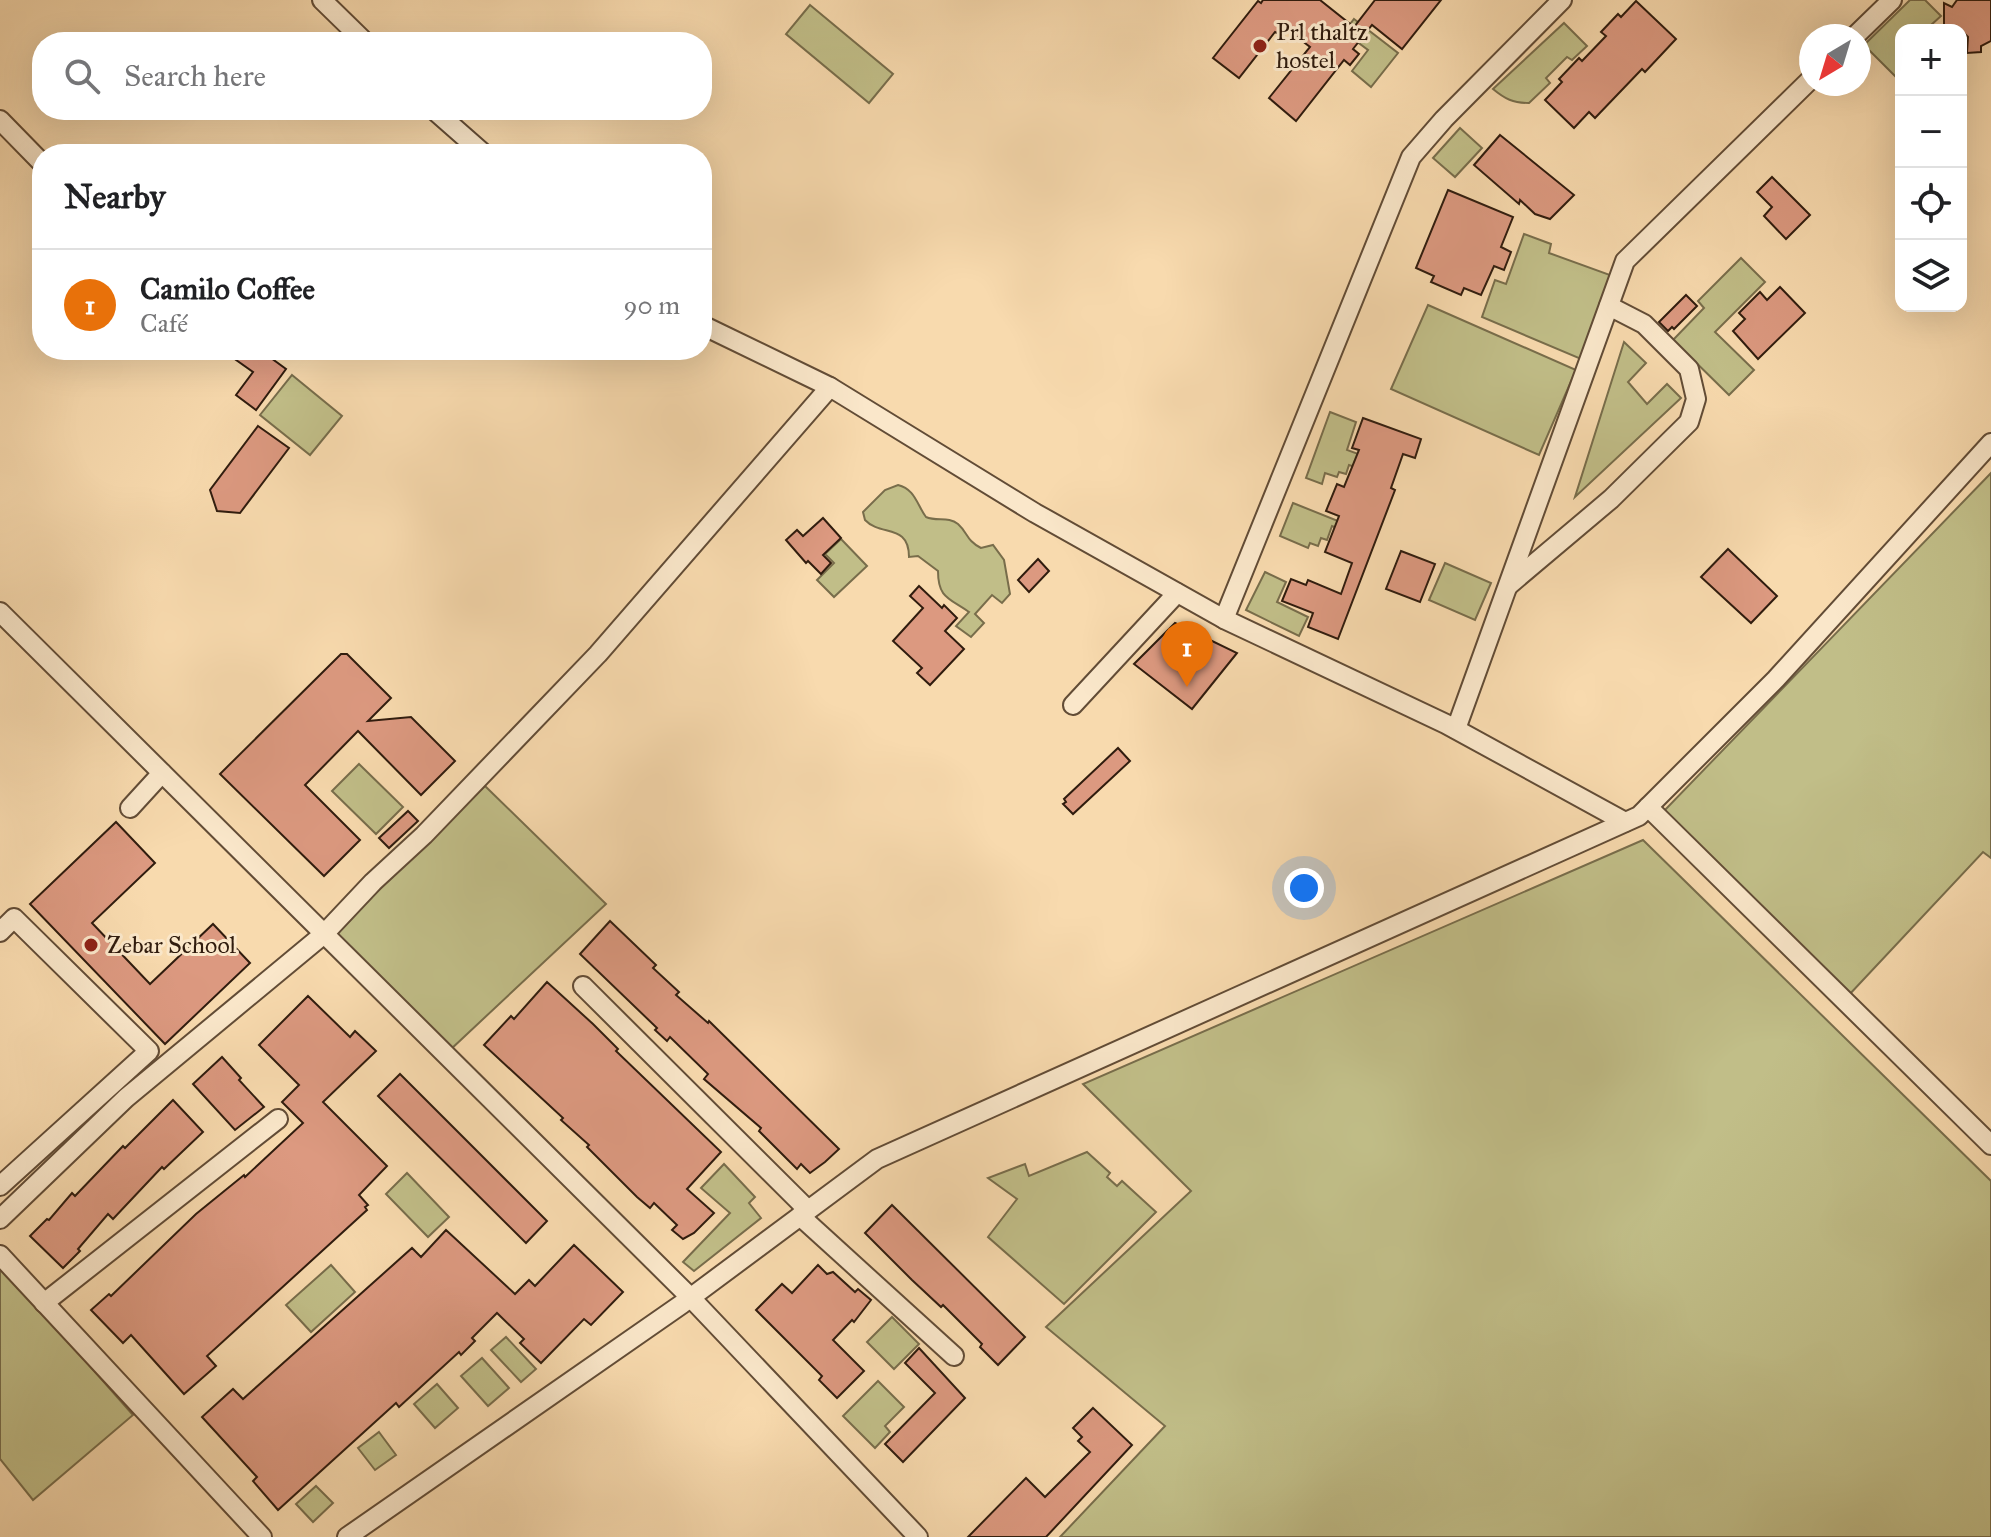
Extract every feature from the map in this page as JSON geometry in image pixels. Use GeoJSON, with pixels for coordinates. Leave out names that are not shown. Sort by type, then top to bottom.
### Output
{"type":"FeatureCollection","features":[{"type":"Feature","properties":{"kind":"street"},"geometry":{"type":"LineString","coordinates":[[322,0],[355,32]]}},
{"type":"Feature","properties":{"kind":"street"},"geometry":{"type":"LineString","coordinates":[[1224,619],[1411,157],[1444,119],[1562,0]]}},
{"type":"Feature","properties":{"kind":"street"},"geometry":{"type":"LineString","coordinates":[[1867,24],[1892,0]]}},
{"type":"Feature","properties":{"kind":"street"},"geometry":{"type":"LineString","coordinates":[[1456,729],[1625,261],[1799,91]]}},
{"type":"Feature","properties":{"kind":"street"},"geometry":{"type":"LineString","coordinates":[[0,120],[32,153]]}},
{"type":"Feature","properties":{"kind":"street"},"geometry":{"type":"LineString","coordinates":[[445,120],[473,144]]}},
{"type":"Feature","properties":{"kind":"street"},"geometry":{"type":"LineString","coordinates":[[1507,587],[1611,499],[1689,422],[1696,399],[1689,369],[1644,324],[1609,306]]}},
{"type":"Feature","properties":{"kind":"street"},"geometry":{"type":"LineString","coordinates":[[712,330],[830,387],[1035,513],[1224,619],[1456,729],[1625,822]]}},
{"type":"Feature","properties":{"kind":"street"},"geometry":{"type":"LineString","coordinates":[[0,1219],[126,1098],[324,934],[373,882],[424,835],[598,654],[830,387]]}},
{"type":"Feature","properties":{"kind":"street"},"geometry":{"type":"LineString","coordinates":[[347,1537],[691,1298],[877,1159],[1639,816],[1776,679],[1991,443]]}},
{"type":"Feature","properties":{"kind":"street"},"geometry":{"type":"LineString","coordinates":[[1073,705],[1177,593]]}},
{"type":"Feature","properties":{"kind":"street"},"geometry":{"type":"LineString","coordinates":[[0,612],[691,1298],[918,1537]]}},
{"type":"Feature","properties":{"kind":"street"},"geometry":{"type":"LineString","coordinates":[[130,808],[162,773]]}},
{"type":"Feature","properties":{"kind":"street"},"geometry":{"type":"LineString","coordinates":[[1648,807],[1991,1145]]}},
{"type":"Feature","properties":{"kind":"street"},"geometry":{"type":"LineString","coordinates":[[0,932],[14,918],[149,1051],[0,1186]]}},
{"type":"Feature","properties":{"kind":"street"},"geometry":{"type":"LineString","coordinates":[[583,986],[804,1213],[954,1356]]}},
{"type":"Feature","properties":{"kind":"street"},"geometry":{"type":"LineString","coordinates":[[44,1303],[278,1119]]}},
{"type":"Feature","properties":{"kind":"street"},"geometry":{"type":"LineString","coordinates":[[0,1255],[262,1537]]}},
{"type":"Feature","properties":{"kind":"shaded area"},"geometry":{"type":"Polygon","coordinates":[[[1910,0],[1925,0],[1941,16],[1932,24],[1895,24],[1895,76],[1871,52],[1871,38],[1910,0]]]}},
{"type":"Feature","properties":{"kind":"shaded area"},"geometry":{"type":"Polygon","coordinates":[[[810,5],[893,74],[869,103],[786,34],[810,5]]]}},
{"type":"Feature","properties":{"kind":"shaded area"},"geometry":{"type":"Polygon","coordinates":[[[1354,19],[1398,53],[1371,87],[1352,71],[1368,50],[1344,32],[1354,19]]]}},
{"type":"Feature","properties":{"kind":"shaded area"},"geometry":{"type":"Polygon","coordinates":[[[1564,23],[1587,46],[1572,60],[1567,57],[1546,78],[1550,83],[1529,103],[1510,100],[1493,89],[1564,23]]]}},
{"type":"Feature","properties":{"kind":"shaded area"},"geometry":{"type":"Polygon","coordinates":[[[1460,128],[1482,148],[1455,177],[1433,158],[1460,128]]]}},
{"type":"Feature","properties":{"kind":"shaded area"},"geometry":{"type":"Polygon","coordinates":[[[1524,234],[1551,244],[1549,253],[1610,275],[1581,359],[1482,317],[1495,280],[1506,284],[1524,234]]]}},
{"type":"Feature","properties":{"kind":"shaded area"},"geometry":{"type":"Polygon","coordinates":[[[1741,258],[1765,282],[1715,332],[1754,370],[1729,395],[1673,340],[1704,308],[1698,301],[1741,258]]]}},
{"type":"Feature","properties":{"kind":"shaded area"},"geometry":{"type":"Polygon","coordinates":[[[1428,305],[1576,370],[1539,455],[1391,389],[1428,305]]]}},
{"type":"Feature","properties":{"kind":"shaded area"},"geometry":{"type":"Polygon","coordinates":[[[1624,342],[1646,363],[1628,382],[1647,404],[1667,384],[1681,398],[1575,497],[1624,342]]]}},
{"type":"Feature","properties":{"kind":"shaded area"},"geometry":{"type":"Polygon","coordinates":[[[292,375],[342,416],[310,455],[260,415],[292,375]]]}},
{"type":"Feature","properties":{"kind":"shaded area"},"geometry":{"type":"Polygon","coordinates":[[[1330,412],[1356,422],[1347,450],[1372,459],[1368,471],[1349,465],[1346,474],[1339,472],[1337,477],[1325,473],[1322,484],[1306,478],[1330,412]]]}},
{"type":"Feature","properties":{"kind":"shaded area"},"geometry":{"type":"Polygon","coordinates":[[[1991,473],[1991,858],[1983,852],[1848,996],[1663,812],[1991,473]]]}},
{"type":"Feature","properties":{"kind":"shaded area"},"geometry":{"type":"Polygon","coordinates":[[[898,485],[912,494],[926,517],[954,522],[981,548],[993,545],[1004,560],[1010,594],[1002,603],[992,595],[975,614],[984,623],[971,637],[956,626],[969,612],[943,592],[938,571],[918,556],[909,557],[908,546],[899,535],[865,520],[863,512],[885,490],[898,485]]]}},
{"type":"Feature","properties":{"kind":"shaded area"},"geometry":{"type":"Polygon","coordinates":[[[1293,503],[1348,525],[1345,531],[1332,526],[1327,540],[1321,538],[1318,546],[1310,543],[1308,548],[1280,536],[1293,503]]]}},
{"type":"Feature","properties":{"kind":"shaded area"},"geometry":{"type":"Polygon","coordinates":[[[841,539],[867,566],[834,597],[817,580],[834,563],[825,554],[841,539]]]}},
{"type":"Feature","properties":{"kind":"shaded area"},"geometry":{"type":"Polygon","coordinates":[[[1445,563],[1491,583],[1475,620],[1429,600],[1445,563]]]}},
{"type":"Feature","properties":{"kind":"shaded area"},"geometry":{"type":"Polygon","coordinates":[[[1265,572],[1286,582],[1277,602],[1308,617],[1299,636],[1246,610],[1265,572]]]}},
{"type":"Feature","properties":{"kind":"shaded area"},"geometry":{"type":"Polygon","coordinates":[[[359,764],[403,807],[376,834],[332,791],[359,764]]]}},
{"type":"Feature","properties":{"kind":"shaded area"},"geometry":{"type":"Polygon","coordinates":[[[485,786],[606,904],[450,1050],[334,934],[485,786]]]}},
{"type":"Feature","properties":{"kind":"shaded area"},"geometry":{"type":"Polygon","coordinates":[[[1643,840],[1991,1181],[1991,1537],[1060,1537],[1165,1426],[1046,1327],[1191,1191],[1083,1084],[1643,840]]]}},
{"type":"Feature","properties":{"kind":"shaded area"},"geometry":{"type":"Polygon","coordinates":[[[1087,1152],[1110,1173],[1107,1177],[1117,1186],[1122,1181],[1156,1212],[1064,1304],[988,1237],[1017,1199],[988,1178],[1025,1164],[1029,1176],[1087,1152]]]}},
{"type":"Feature","properties":{"kind":"shaded area"},"geometry":{"type":"Polygon","coordinates":[[[724,1164],[755,1197],[749,1203],[761,1218],[694,1271],[683,1262],[730,1213],[701,1188],[724,1164]]]}},
{"type":"Feature","properties":{"kind":"shaded area"},"geometry":{"type":"Polygon","coordinates":[[[407,1173],[449,1217],[428,1237],[386,1194],[407,1173]]]}},
{"type":"Feature","properties":{"kind":"shaded area"},"geometry":{"type":"Polygon","coordinates":[[[0,1264],[133,1415],[33,1500],[0,1459],[0,1264]]]}},
{"type":"Feature","properties":{"kind":"shaded area"},"geometry":{"type":"Polygon","coordinates":[[[331,1265],[355,1292],[311,1332],[286,1305],[331,1265]]]}},
{"type":"Feature","properties":{"kind":"shaded area"},"geometry":{"type":"Polygon","coordinates":[[[892,1317],[919,1344],[894,1369],[867,1342],[892,1317]]]}},
{"type":"Feature","properties":{"kind":"shaded area"},"geometry":{"type":"Polygon","coordinates":[[[506,1337],[536,1369],[521,1382],[491,1350],[506,1337]]]}},
{"type":"Feature","properties":{"kind":"shaded area"},"geometry":{"type":"Polygon","coordinates":[[[482,1358],[509,1388],[488,1406],[461,1376],[482,1358]]]}},
{"type":"Feature","properties":{"kind":"shaded area"},"geometry":{"type":"Polygon","coordinates":[[[878,1381],[904,1407],[885,1426],[890,1432],[875,1448],[843,1416],[878,1381]]]}},
{"type":"Feature","properties":{"kind":"shaded area"},"geometry":{"type":"Polygon","coordinates":[[[437,1384],[458,1408],[435,1428],[414,1404],[437,1384]]]}},
{"type":"Feature","properties":{"kind":"shaded area"},"geometry":{"type":"Polygon","coordinates":[[[379,1432],[396,1455],[375,1470],[358,1448],[379,1432]]]}},
{"type":"Feature","properties":{"kind":"shaded area"},"geometry":{"type":"Polygon","coordinates":[[[316,1486],[333,1503],[313,1522],[296,1504],[316,1486]]]}},
{"type":"Feature","properties":{"kind":"building"},"geometry":{"type":"Polygon","coordinates":[[[1263,0],[1320,0],[1354,27],[1375,0],[1441,0],[1402,49],[1372,25],[1353,49],[1359,54],[1350,65],[1344,60],[1296,121],[1269,98],[1310,47],[1283,26],[1239,78],[1213,58],[1258,1],[1261,3],[1263,0]]]}},
{"type":"Feature","properties":{"kind":"building"},"geometry":{"type":"Polygon","coordinates":[[[1957,0],[1991,0],[1991,41],[1981,46],[1981,52],[1967,53],[1967,24],[1944,24],[1944,3],[1952,7],[1957,0]]]}},
{"type":"Feature","properties":{"kind":"building"},"geometry":{"type":"Polygon","coordinates":[[[1636,1],[1676,39],[1595,118],[1589,112],[1574,128],[1545,100],[1579,58],[1582,61],[1606,36],[1601,32],[1636,1]]]}},
{"type":"Feature","properties":{"kind":"building"},"geometry":{"type":"Polygon","coordinates":[[[1500,135],[1574,195],[1550,219],[1535,214],[1520,200],[1519,204],[1474,165],[1500,135]]]}},
{"type":"Feature","properties":{"kind":"building"},"geometry":{"type":"Polygon","coordinates":[[[1772,177],[1810,215],[1786,239],[1764,216],[1772,207],[1757,192],[1772,177]]]}},
{"type":"Feature","properties":{"kind":"building"},"geometry":{"type":"Polygon","coordinates":[[[1448,190],[1513,217],[1501,247],[1511,252],[1504,270],[1494,266],[1481,295],[1464,288],[1461,295],[1431,282],[1434,276],[1416,268],[1448,190]]]}},
{"type":"Feature","properties":{"kind":"building"},"geometry":{"type":"Polygon","coordinates":[[[1780,287],[1805,313],[1758,359],[1733,331],[1745,319],[1739,313],[1760,292],[1767,300],[1780,287]]]}},
{"type":"Feature","properties":{"kind":"building"},"geometry":{"type":"Polygon","coordinates":[[[1686,295],[1697,306],[1674,329],[1672,327],[1668,331],[1659,322],[1686,295]]]}},
{"type":"Feature","properties":{"kind":"building"},"geometry":{"type":"Polygon","coordinates":[[[236,360],[274,360],[286,369],[256,410],[236,395],[253,372],[236,360]]]}},
{"type":"Feature","properties":{"kind":"building"},"geometry":{"type":"Polygon","coordinates":[[[1363,418],[1421,439],[1415,458],[1403,454],[1391,488],[1395,490],[1338,639],[1308,627],[1313,613],[1282,601],[1291,579],[1306,585],[1308,580],[1341,594],[1352,563],[1325,552],[1339,516],[1326,511],[1337,484],[1344,487],[1359,450],[1352,448],[1363,418]]]}},
{"type":"Feature","properties":{"kind":"building"},"geometry":{"type":"Polygon","coordinates":[[[258,426],[289,448],[240,513],[217,511],[210,490],[258,426]]]}},
{"type":"Feature","properties":{"kind":"building"},"geometry":{"type":"Polygon","coordinates":[[[823,518],[841,538],[823,555],[831,563],[821,574],[808,561],[806,563],[786,540],[797,530],[803,536],[823,518]]]}},
{"type":"Feature","properties":{"kind":"building"},"geometry":{"type":"Polygon","coordinates":[[[1728,549],[1777,596],[1751,623],[1701,577],[1728,549]]]}},
{"type":"Feature","properties":{"kind":"building"},"geometry":{"type":"Polygon","coordinates":[[[1401,551],[1435,564],[1420,602],[1386,589],[1401,551]]]}},
{"type":"Feature","properties":{"kind":"building"},"geometry":{"type":"Polygon","coordinates":[[[1038,559],[1049,571],[1029,592],[1018,580],[1038,559]]]}},
{"type":"Feature","properties":{"kind":"building"},"geometry":{"type":"Polygon","coordinates":[[[919,586],[957,618],[945,631],[964,649],[930,685],[917,673],[922,668],[893,641],[923,608],[910,596],[919,586]]]}},
{"type":"Feature","properties":{"kind":"building"},"geometry":{"type":"Polygon","coordinates":[[[1175,623],[1237,653],[1192,709],[1134,664],[1175,623]]]}},
{"type":"Feature","properties":{"kind":"building"},"geometry":{"type":"Polygon","coordinates":[[[341,654],[347,654],[391,698],[368,721],[411,717],[455,761],[421,795],[358,731],[305,785],[360,840],[324,876],[220,774],[341,654]]]}},
{"type":"Feature","properties":{"kind":"building"},"geometry":{"type":"Polygon","coordinates":[[[1118,748],[1130,761],[1073,814],[1063,804],[1066,802],[1064,799],[1118,748]]]}},
{"type":"Feature","properties":{"kind":"building"},"geometry":{"type":"Polygon","coordinates":[[[408,811],[418,821],[389,848],[379,838],[408,811]]]}},
{"type":"Feature","properties":{"kind":"building","name":"Zebar School"},"geometry":{"type":"Polygon","coordinates":[[[116,822],[155,863],[92,923],[150,984],[213,924],[250,963],[165,1044],[30,904],[116,822]]]}},
{"type":"Feature","properties":{"kind":"building"},"geometry":{"type":"Polygon","coordinates":[[[610,921],[656,965],[653,968],[679,992],[676,995],[709,1021],[839,1149],[810,1173],[801,1164],[797,1169],[759,1131],[761,1128],[704,1079],[708,1074],[670,1037],[667,1041],[655,1030],[657,1028],[580,954],[610,921]]]}},
{"type":"Feature","properties":{"kind":"building"},"geometry":{"type":"Polygon","coordinates":[[[547,982],[721,1152],[687,1189],[714,1213],[694,1233],[683,1239],[672,1230],[677,1225],[654,1203],[650,1208],[637,1197],[561,1120],[563,1118],[484,1045],[511,1016],[514,1019],[547,982]]]}},
{"type":"Feature","properties":{"kind":"building"},"geometry":{"type":"Polygon","coordinates":[[[308,996],[350,1037],[355,1031],[376,1051],[323,1102],[387,1166],[359,1195],[368,1205],[365,1207],[367,1210],[207,1356],[216,1366],[184,1394],[131,1335],[123,1343],[91,1310],[109,1294],[111,1296],[196,1214],[245,1177],[303,1123],[282,1102],[299,1085],[259,1045],[308,996]]]}},
{"type":"Feature","properties":{"kind":"building"},"geometry":{"type":"Polygon","coordinates":[[[222,1057],[264,1107],[235,1130],[193,1084],[222,1057]]]}},
{"type":"Feature","properties":{"kind":"building"},"geometry":{"type":"Polygon","coordinates":[[[400,1074],[547,1221],[526,1243],[378,1096],[400,1074]]]}},
{"type":"Feature","properties":{"kind":"building"},"geometry":{"type":"Polygon","coordinates":[[[173,1100],[203,1132],[164,1169],[162,1167],[113,1219],[108,1214],[63,1268],[30,1236],[173,1100]]]}},
{"type":"Feature","properties":{"kind":"building"},"geometry":{"type":"Polygon","coordinates":[[[892,1205],[1025,1337],[998,1365],[943,1305],[941,1307],[865,1233],[892,1205]]]}},
{"type":"Feature","properties":{"kind":"building"},"geometry":{"type":"Polygon","coordinates":[[[446,1230],[515,1294],[529,1280],[535,1286],[574,1245],[623,1292],[591,1325],[584,1319],[541,1363],[520,1343],[524,1339],[497,1313],[472,1338],[475,1341],[461,1355],[459,1352],[399,1407],[396,1403],[278,1510],[253,1481],[257,1477],[202,1417],[233,1389],[243,1399],[412,1248],[421,1257],[446,1230]]]}},
{"type":"Feature","properties":{"kind":"building"},"geometry":{"type":"Polygon","coordinates":[[[818,1265],[827,1274],[833,1272],[855,1292],[858,1289],[871,1300],[854,1322],[852,1320],[833,1340],[864,1371],[837,1398],[819,1380],[822,1376],[756,1310],[782,1284],[792,1293],[818,1265]]]}},
{"type":"Feature","properties":{"kind":"building"},"geometry":{"type":"Polygon","coordinates":[[[919,1348],[965,1398],[903,1462],[885,1444],[935,1393],[905,1363],[919,1348]]]}},
{"type":"Feature","properties":{"kind":"building"},"geometry":{"type":"Polygon","coordinates":[[[1093,1408],[1132,1445],[1046,1537],[968,1537],[1026,1478],[1045,1497],[1090,1452],[1078,1441],[1082,1437],[1073,1428],[1093,1408]]]}},
{"type":"Feature","properties":{"kind":"place","name":"Prl thaltz hostel"},"geometry":{"type":"Point","coordinates":[1260,46]}},
{"type":"Feature","properties":{"kind":"place","name":"Camilo Coffee"},"geometry":{"type":"Point","coordinates":[1187,687]}},
{"type":"Feature","properties":{"kind":"place","name":"Zebar School"},"geometry":{"type":"Point","coordinates":[91,945]}}]}
